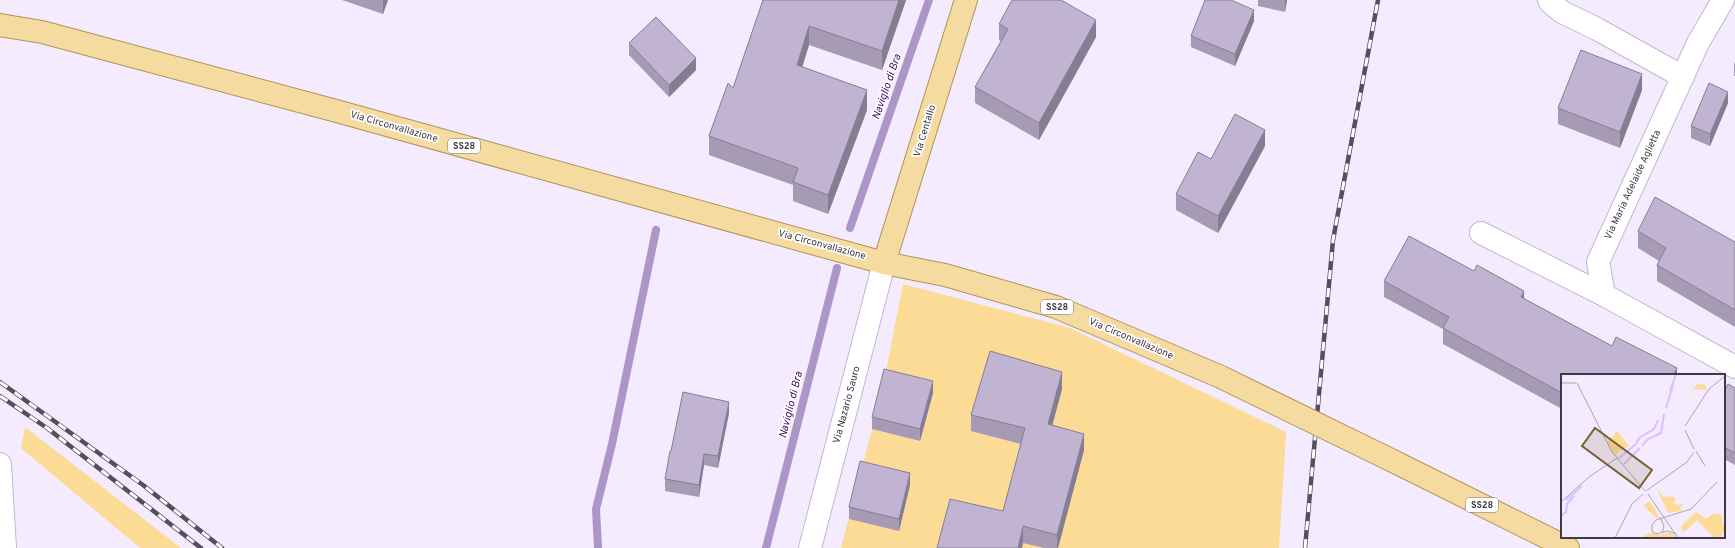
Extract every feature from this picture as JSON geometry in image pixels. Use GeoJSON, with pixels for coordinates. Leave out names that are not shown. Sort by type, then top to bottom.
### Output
{"type":"FeatureCollection","features":[{"type":"Feature","properties":{"kind":"main road","name":"Via Centallo"},"geometry":{"type":"LineString","coordinates":[[884,263],[966,0]]}},
{"type":"Feature","properties":{"kind":"main road","name":"Via Circonvallazione"},"geometry":{"type":"LineString","coordinates":[[0,13],[42,32]]}},
{"type":"Feature","properties":{"kind":"main road","name":"Via Circonvallazione"},"geometry":{"type":"LineString","coordinates":[[0,24],[42,32],[340,112],[884,263],[944,275],[1056,307],[1221,377],[1568,548]]}},
{"type":"Feature","properties":{"kind":"street"},"geometry":{"type":"LineString","coordinates":[[1549,0],[1562,12],[1598,29],[1683,77]]}},
{"type":"Feature","properties":{"kind":"street","name":"Via Maria Adelaide Aglietta"},"geometry":{"type":"LineString","coordinates":[[1604,295],[1598,262],[1698,43],[1723,0]]}},
{"type":"Feature","properties":{"kind":"street"},"geometry":{"type":"LineString","coordinates":[[1481,233],[1604,295],[1735,367]]}},
{"type":"Feature","properties":{"kind":"street","name":"Via Nazario Sauro"},"geometry":{"type":"LineString","coordinates":[[810,548],[884,263]]}},
{"type":"Feature","properties":{"kind":"street"},"geometry":{"type":"LineString","coordinates":[[0,464],[5,548]]}},
{"type":"Feature","properties":{"kind":"shaded area"},"geometry":{"type":"Polygon","coordinates":[[[903,284],[1070,328],[1286,432],[1279,548],[841,548],[872,429],[920,441],[933,394],[884,381],[903,284]]]}},
{"type":"Feature","properties":{"kind":"shaded area"},"geometry":{"type":"Polygon","coordinates":[[[25,427],[181,548],[140,548],[21,448],[25,427]]]}},
{"type":"Feature","properties":{"kind":"building"},"geometry":{"type":"Polygon","coordinates":[[[763,0],[899,0],[882,51],[809,26],[797,65],[867,90],[828,195],[793,182],[798,168],[709,136],[728,83],[733,88],[763,0]]]}},
{"type":"Feature","properties":{"kind":"building"},"geometry":{"type":"Polygon","coordinates":[[[1012,0],[1061,0],[1096,20],[1039,123],[975,87],[1008,29],[999,24],[1012,0]]]}},
{"type":"Feature","properties":{"kind":"building"},"geometry":{"type":"Polygon","coordinates":[[[1205,0],[1231,0],[1254,10],[1235,54],[1191,36],[1205,0]]]}},
{"type":"Feature","properties":{"kind":"building"},"geometry":{"type":"Polygon","coordinates":[[[656,17],[696,58],[669,85],[629,43],[656,17]]]}},
{"type":"Feature","properties":{"kind":"building"},"geometry":{"type":"Polygon","coordinates":[[[1581,50],[1642,74],[1620,132],[1558,108],[1581,50]]]}},
{"type":"Feature","properties":{"kind":"building"},"geometry":{"type":"Polygon","coordinates":[[[1709,83],[1728,92],[1710,134],[1691,126],[1709,83]]]}},
{"type":"Feature","properties":{"kind":"building"},"geometry":{"type":"Polygon","coordinates":[[[1235,114],[1265,130],[1218,216],[1176,194],[1198,152],[1211,159],[1235,114]]]}},
{"type":"Feature","properties":{"kind":"building"},"geometry":{"type":"Polygon","coordinates":[[[1655,197],[1735,242],[1735,310],[1657,265],[1666,248],[1638,231],[1655,197]]]}},
{"type":"Feature","properties":{"kind":"building"},"geometry":{"type":"Polygon","coordinates":[[[1409,236],[1474,271],[1477,265],[1524,291],[1521,297],[1612,346],[1616,337],[1677,368],[1674,374],[1561,374],[1561,392],[1443,328],[1449,317],[1384,281],[1409,236]]]}},
{"type":"Feature","properties":{"kind":"building"},"geometry":{"type":"Polygon","coordinates":[[[990,351],[1062,372],[1048,424],[1084,434],[1057,535],[1023,526],[1018,548],[937,548],[950,499],[1003,511],[1025,428],[971,415],[990,351]]]}},
{"type":"Feature","properties":{"kind":"building"},"geometry":{"type":"Polygon","coordinates":[[[884,369],[933,381],[920,429],[872,417],[884,369]]]}},
{"type":"Feature","properties":{"kind":"building"},"geometry":{"type":"Polygon","coordinates":[[[1728,384],[1735,388],[1735,453],[1725,448],[1725,389],[1728,384]]]}},
{"type":"Feature","properties":{"kind":"building"},"geometry":{"type":"Polygon","coordinates":[[[683,392],[729,402],[718,456],[704,454],[699,485],[665,479],[683,392]]]}},
{"type":"Feature","properties":{"kind":"building"},"geometry":{"type":"Polygon","coordinates":[[[860,461],[910,473],[899,519],[849,507],[860,461]]]}},
{"type":"Feature","properties":{"kind":"waterway","name":"Naviglio di Bra"},"geometry":{"type":"LineString","coordinates":[[850,228],[929,0]]}},
{"type":"Feature","properties":{"kind":"waterway"},"geometry":{"type":"LineString","coordinates":[[598,548],[596,509],[612,444],[656,230]]}},
{"type":"Feature","properties":{"kind":"waterway","name":"Naviglio di Bra"},"geometry":{"type":"LineString","coordinates":[[766,548],[837,268]]}},
{"type":"Feature","properties":{"kind":"railway"},"geometry":{"type":"LineString","coordinates":[[1305,548],[1333,240],[1378,0]]}},
{"type":"Feature","properties":{"kind":"railway"},"geometry":{"type":"LineString","coordinates":[[0,382],[143,485],[222,548]]}},
{"type":"Feature","properties":{"kind":"railway"},"geometry":{"type":"LineString","coordinates":[[0,396],[47,428],[201,548]]}}]}
